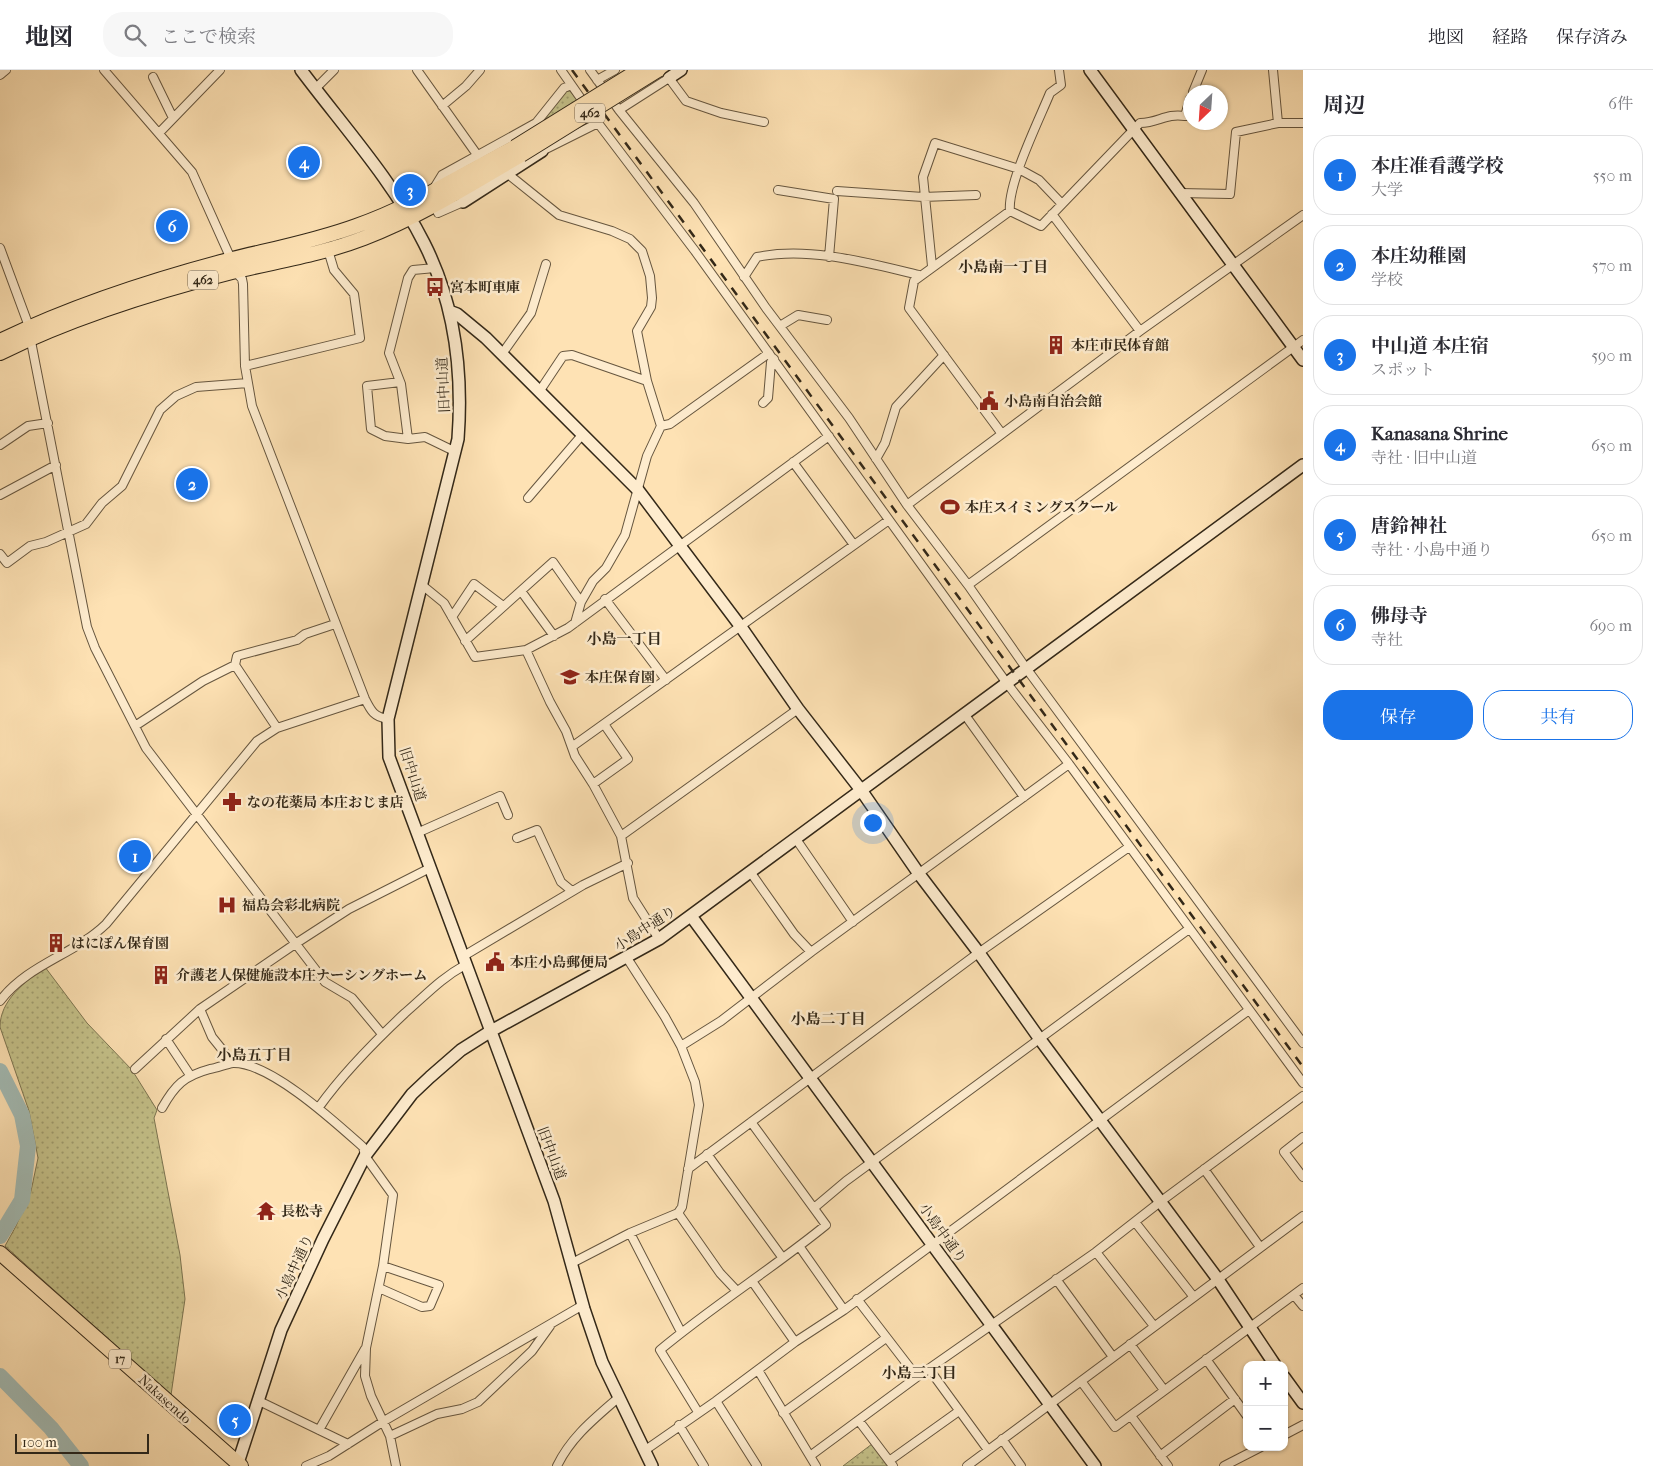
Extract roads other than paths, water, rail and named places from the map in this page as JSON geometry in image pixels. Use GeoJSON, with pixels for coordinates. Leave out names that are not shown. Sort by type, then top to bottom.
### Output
{"type":"FeatureCollection","features":[{"type":"Feature","properties":{"kind":"highway","name":"462"},"geometry":{"type":"LineString","coordinates":[[0,341],[97,313],[233,265],[358,226],[435,206],[639,70]]}},
{"type":"Feature","properties":{"kind":"highway","name":"462"},"geometry":{"type":"LineString","coordinates":[[233,265],[280,263],[364,238],[406,212],[432,191],[518,151],[664,74]]}},
{"type":"Feature","properties":{"kind":"highway","name":"462"},"geometry":{"type":"LineString","coordinates":[[0,353],[29,333]]}},
{"type":"Feature","properties":{"kind":"highway","name":"Nakasendo"},"geometry":{"type":"LineString","coordinates":[[0,1253],[239,1465]]}},
{"type":"Feature","properties":{"kind":"street"},"geometry":{"type":"LineString","coordinates":[[0,75],[6,70]]}},
{"type":"Feature","properties":{"kind":"street"},"geometry":{"type":"LineString","coordinates":[[104,70],[192,172],[233,265],[242,279],[246,366],[252,406],[335,624],[371,712],[377,717],[388,719]]}},
{"type":"Feature","properties":{"kind":"street"},"geometry":{"type":"LineString","coordinates":[[159,133],[220,70]]}},
{"type":"Feature","properties":{"kind":"street","name":"旧中山道"},"geometry":{"type":"LineString","coordinates":[[302,70],[406,212],[435,268],[449,311],[454,335],[460,391],[456,452],[388,719],[389,756],[554,1200],[582,1305],[599,1355],[652,1466]]}},
{"type":"Feature","properties":{"kind":"street"},"geometry":{"type":"LineString","coordinates":[[316,89],[334,70]]}},
{"type":"Feature","properties":{"kind":"street"},"geometry":{"type":"LineString","coordinates":[[417,70],[478,156]]}},
{"type":"Feature","properties":{"kind":"street"},"geometry":{"type":"LineString","coordinates":[[442,106],[466,86],[480,70]]}},
{"type":"Feature","properties":{"kind":"street"},"geometry":{"type":"LineString","coordinates":[[561,70],[598,123],[696,250],[1006,682],[1070,764],[1303,1083]]}},
{"type":"Feature","properties":{"kind":"street"},"geometry":{"type":"LineString","coordinates":[[590,70],[619,110],[694,203],[744,277],[849,418],[907,505],[968,585],[1026,668],[1303,1043]]}},
{"type":"Feature","properties":{"kind":"street"},"geometry":{"type":"LineString","coordinates":[[597,80],[615,70]]}},
{"type":"Feature","properties":{"kind":"street"},"geometry":{"type":"LineString","coordinates":[[619,110],[664,74],[682,70]]}},
{"type":"Feature","properties":{"kind":"street"},"geometry":{"type":"LineString","coordinates":[[1010,211],[1009,204],[1019,169],[1050,93],[1061,85],[1059,70]]}},
{"type":"Feature","properties":{"kind":"street"},"geometry":{"type":"LineString","coordinates":[[1090,70],[1234,265],[1298,344],[1303,360]]}},
{"type":"Feature","properties":{"kind":"street"},"geometry":{"type":"LineString","coordinates":[[1196,85],[1202,70]]}},
{"type":"Feature","properties":{"kind":"street"},"geometry":{"type":"LineString","coordinates":[[1273,70],[1278,122]]}},
{"type":"Feature","properties":{"kind":"street"},"geometry":{"type":"LineString","coordinates":[[664,74],[686,101],[721,113],[764,122]]}},
{"type":"Feature","properties":{"kind":"street"},"geometry":{"type":"LineString","coordinates":[[153,77],[173,118]]}},
{"type":"Feature","properties":{"kind":"street"},"geometry":{"type":"LineString","coordinates":[[432,191],[442,175],[536,123],[564,88],[571,85]]}},
{"type":"Feature","properties":{"kind":"street"},"geometry":{"type":"LineString","coordinates":[[1010,211],[1042,226],[1061,203],[1140,123],[1158,121],[1171,114],[1183,115]]}},
{"type":"Feature","properties":{"kind":"street"},"geometry":{"type":"LineString","coordinates":[[1180,192],[1230,194],[1236,132],[1278,122],[1303,124]]}},
{"type":"Feature","properties":{"kind":"street"},"geometry":{"type":"LineString","coordinates":[[435,206],[438,213],[463,202],[542,151],[598,123]]}},
{"type":"Feature","properties":{"kind":"street"},"geometry":{"type":"LineString","coordinates":[[932,266],[923,197],[923,177],[935,143],[1019,169],[1039,180],[1061,203]]}},
{"type":"Feature","properties":{"kind":"street"},"geometry":{"type":"LineString","coordinates":[[508,174],[559,215],[612,231],[630,240],[642,251],[650,276],[651,307],[637,331],[647,381],[661,426],[647,456],[625,535],[606,568],[593,580],[581,602],[575,623]]}},
{"type":"Feature","properties":{"kind":"street"},"geometry":{"type":"LineString","coordinates":[[778,190],[834,199],[829,257]]}},
{"type":"Feature","properties":{"kind":"street"},"geometry":{"type":"LineString","coordinates":[[837,191],[923,197],[976,195]]}},
{"type":"Feature","properties":{"kind":"street"},"geometry":{"type":"LineString","coordinates":[[1002,434],[909,308],[914,281],[919,275],[1010,211]]}},
{"type":"Feature","properties":{"kind":"street"},"geometry":{"type":"LineString","coordinates":[[1052,214],[1140,331]]}},
{"type":"Feature","properties":{"kind":"street"},"geometry":{"type":"LineString","coordinates":[[907,505],[1140,331],[1303,215]]}},
{"type":"Feature","properties":{"kind":"street"},"geometry":{"type":"LineString","coordinates":[[246,366],[360,338],[354,294],[334,270],[328,250]]}},
{"type":"Feature","properties":{"kind":"street"},"geometry":{"type":"LineString","coordinates":[[0,251],[24,308],[87,627],[95,648],[146,748],[197,812],[325,982],[352,998],[382,1034]]}},
{"type":"Feature","properties":{"kind":"street"},"geometry":{"type":"LineString","coordinates":[[744,277],[757,257],[779,253],[829,257],[919,275]]}},
{"type":"Feature","properties":{"kind":"street"},"geometry":{"type":"LineString","coordinates":[[502,354],[531,313],[546,264]]}},
{"type":"Feature","properties":{"kind":"street"},"geometry":{"type":"LineString","coordinates":[[408,439],[400,382],[389,353],[408,278],[413,270],[435,268]]}},
{"type":"Feature","properties":{"kind":"street"},"geometry":{"type":"LineString","coordinates":[[449,311],[457,314],[502,354],[638,490],[741,627],[798,709],[861,790],[919,874],[980,953],[1039,1038],[1216,1278],[1272,1361]]}},
{"type":"Feature","properties":{"kind":"street"},"geometry":{"type":"LineString","coordinates":[[780,326],[798,315],[827,320]]}},
{"type":"Feature","properties":{"kind":"street"},"geometry":{"type":"LineString","coordinates":[[968,585],[1298,344]]}},
{"type":"Feature","properties":{"kind":"street"},"geometry":{"type":"LineString","coordinates":[[539,392],[563,356],[572,355],[647,381]]}},
{"type":"Feature","properties":{"kind":"street"},"geometry":{"type":"LineString","coordinates":[[876,459],[885,443],[896,407],[944,355]]}},
{"type":"Feature","properties":{"kind":"street"},"geometry":{"type":"LineString","coordinates":[[762,403],[768,398],[772,356]]}},
{"type":"Feature","properties":{"kind":"street"},"geometry":{"type":"LineString","coordinates":[[661,426],[670,424],[772,356]]}},
{"type":"Feature","properties":{"kind":"street"},"geometry":{"type":"LineString","coordinates":[[400,382],[367,386],[371,429],[385,436],[408,439],[425,437],[456,452]]}},
{"type":"Feature","properties":{"kind":"street"},"geometry":{"type":"LineString","coordinates":[[0,554],[3,566],[30,546],[46,542],[86,524],[102,503],[122,486],[160,410],[176,396],[196,388],[248,383]]}},
{"type":"Feature","properties":{"kind":"street"},"geometry":{"type":"LineString","coordinates":[[0,444],[28,426],[48,423]]}},
{"type":"Feature","properties":{"kind":"street"},"geometry":{"type":"LineString","coordinates":[[528,498],[582,435]]}},
{"type":"Feature","properties":{"kind":"street"},"geometry":{"type":"LineString","coordinates":[[422,585],[444,603],[475,657],[526,650],[575,623],[605,599],[829,436]]}},
{"type":"Feature","properties":{"kind":"street"},"geometry":{"type":"LineString","coordinates":[[793,462],[854,545]]}},
{"type":"Feature","properties":{"kind":"street"},"geometry":{"type":"LineString","coordinates":[[0,496],[56,465]]}},
{"type":"Feature","properties":{"kind":"street"},"geometry":{"type":"LineString","coordinates":[[691,916],[1006,682],[1303,465]]}},
{"type":"Feature","properties":{"kind":"street"},"geometry":{"type":"LineString","coordinates":[[573,746],[889,520]]}},
{"type":"Feature","properties":{"kind":"street"},"geometry":{"type":"LineString","coordinates":[[465,641],[554,562],[581,602]]}},
{"type":"Feature","properties":{"kind":"street"},"geometry":{"type":"LineString","coordinates":[[452,617],[474,584],[503,606]]}},
{"type":"Feature","properties":{"kind":"street"},"geometry":{"type":"LineString","coordinates":[[521,591],[554,636]]}},
{"type":"Feature","properties":{"kind":"street"},"geometry":{"type":"LineString","coordinates":[[605,599],[666,680]]}},
{"type":"Feature","properties":{"kind":"street"},"geometry":{"type":"LineString","coordinates":[[277,728],[235,665],[237,656],[297,640],[305,634],[335,624]]}},
{"type":"Feature","properties":{"kind":"street"},"geometry":{"type":"LineString","coordinates":[[526,650],[573,746],[575,756],[593,784],[621,836],[628,863],[633,898],[659,939]]}},
{"type":"Feature","properties":{"kind":"street"},"geometry":{"type":"LineString","coordinates":[[135,726],[203,681],[235,665]]}},
{"type":"Feature","properties":{"kind":"street"},"geometry":{"type":"LineString","coordinates":[[0,1001],[10,988],[29,972],[91,939],[101,929],[257,741],[277,728],[365,698]]}},
{"type":"Feature","properties":{"kind":"street"},"geometry":{"type":"LineString","coordinates":[[621,836],[798,709]]}},
{"type":"Feature","properties":{"kind":"street"},"geometry":{"type":"LineString","coordinates":[[964,715],[1024,797]]}},
{"type":"Feature","properties":{"kind":"street"},"geometry":{"type":"LineString","coordinates":[[593,784],[628,759],[604,724]]}},
{"type":"Feature","properties":{"kind":"street"},"geometry":{"type":"LineString","coordinates":[[681,1046],[751,999],[811,952],[1070,764]]}},
{"type":"Feature","properties":{"kind":"street"},"geometry":{"type":"LineString","coordinates":[[417,833],[500,796],[508,815]]}},
{"type":"Feature","properties":{"kind":"street"},"geometry":{"type":"LineString","coordinates":[[517,838],[537,830],[561,882],[572,891]]}},
{"type":"Feature","properties":{"kind":"street"},"geometry":{"type":"LineString","coordinates":[[796,839],[853,922]]}},
{"type":"Feature","properties":{"kind":"street"},"geometry":{"type":"LineString","coordinates":[[688,1169],[980,953],[1129,847]]}},
{"type":"Feature","properties":{"kind":"street"},"geometry":{"type":"LineString","coordinates":[[319,1107],[336,1083],[382,1034],[441,979],[464,961],[572,891],[628,863]]}},
{"type":"Feature","properties":{"kind":"street"},"geometry":{"type":"LineString","coordinates":[[135,1069],[166,1038],[200,1009],[350,909],[430,868]]}},
{"type":"Feature","properties":{"kind":"street"},"geometry":{"type":"LineString","coordinates":[[751,873],[794,934],[811,952]]}},
{"type":"Feature","properties":{"kind":"street","name":"小島中通り"},"geometry":{"type":"LineString","coordinates":[[239,1465],[281,1330],[323,1239],[365,1156],[412,1094],[462,1050],[491,1031],[627,958],[659,939],[691,916],[1095,1466]]}},
{"type":"Feature","properties":{"kind":"street"},"geometry":{"type":"LineString","coordinates":[[814,1208],[872,1161],[1189,929]]}},
{"type":"Feature","properties":{"kind":"street"},"geometry":{"type":"LineString","coordinates":[[572,1263],[630,1233],[678,1213],[682,1207],[699,1105],[695,1082],[681,1046],[665,1017],[627,958]]}},
{"type":"Feature","properties":{"kind":"street"},"geometry":{"type":"LineString","coordinates":[[200,1009],[212,1037],[233,1063]]}},
{"type":"Feature","properties":{"kind":"street"},"geometry":{"type":"LineString","coordinates":[[644,1451],[716,1401],[795,1342],[844,1310],[1249,1010]]}},
{"type":"Feature","properties":{"kind":"street"},"geometry":{"type":"LineString","coordinates":[[166,1038],[190,1075]]}},
{"type":"Feature","properties":{"kind":"street"},"geometry":{"type":"LineString","coordinates":[[162,1108],[172,1092],[190,1075],[233,1063],[261,1070],[319,1107],[363,1147],[365,1156],[393,1195],[383,1266],[366,1348],[365,1376],[371,1396],[390,1436],[396,1466]]}},
{"type":"Feature","properties":{"kind":"street"},"geometry":{"type":"LineString","coordinates":[[810,1456],[860,1421],[917,1377],[1096,1252],[1303,1096]]}},
{"type":"Feature","properties":{"kind":"street"},"geometry":{"type":"LineString","coordinates":[[698,1412],[660,1350],[736,1290],[752,1281],[826,1225],[751,1122]]}},
{"type":"Feature","properties":{"kind":"street"},"geometry":{"type":"LineString","coordinates":[[1303,1137],[1284,1152],[1303,1178]]}},
{"type":"Feature","properties":{"kind":"street"},"geometry":{"type":"LineString","coordinates":[[707,1154],[782,1257]]}},
{"type":"Feature","properties":{"kind":"street"},"geometry":{"type":"LineString","coordinates":[[1204,1169],[1260,1247]]}},
{"type":"Feature","properties":{"kind":"street"},"geometry":{"type":"LineString","coordinates":[[678,1213],[720,1273],[736,1290]]}},
{"type":"Feature","properties":{"kind":"street"},"geometry":{"type":"LineString","coordinates":[[967,1466],[1216,1278],[1303,1216]]}},
{"type":"Feature","properties":{"kind":"street"},"geometry":{"type":"LineString","coordinates":[[1135,1222],[1193,1296]]}},
{"type":"Feature","properties":{"kind":"street"},"geometry":{"type":"LineString","coordinates":[[630,1233],[681,1332]]}},
{"type":"Feature","properties":{"kind":"street"},"geometry":{"type":"LineString","coordinates":[[799,1246],[844,1310]]}},
{"type":"Feature","properties":{"kind":"street"},"geometry":{"type":"LineString","coordinates":[[1096,1252],[1154,1326]]}},
{"type":"Feature","properties":{"kind":"street"},"geometry":{"type":"LineString","coordinates":[[379,1288],[422,1307],[430,1306],[439,1285],[383,1266]]}},
{"type":"Feature","properties":{"kind":"street"},"geometry":{"type":"LineString","coordinates":[[1056,1279],[1113,1356]]}},
{"type":"Feature","properties":{"kind":"street"},"geometry":{"type":"LineString","coordinates":[[752,1281],[795,1342]]}},
{"type":"Feature","properties":{"kind":"street"},"geometry":{"type":"LineString","coordinates":[[1081,1381],[1115,1427],[1303,1288]]}},
{"type":"Feature","properties":{"kind":"street"},"geometry":{"type":"LineString","coordinates":[[1294,1295],[1303,1306]]}},
{"type":"Feature","properties":{"kind":"street"},"geometry":{"type":"LineString","coordinates":[[857,1299],[917,1377]]}},
{"type":"Feature","properties":{"kind":"street"},"geometry":{"type":"LineString","coordinates":[[306,1466],[348,1444],[582,1305]]}},
{"type":"Feature","properties":{"kind":"street"},"geometry":{"type":"LineString","coordinates":[[390,1436],[437,1414],[462,1409],[478,1402],[532,1351],[553,1321]]}},
{"type":"Feature","properties":{"kind":"street"},"geometry":{"type":"LineString","coordinates":[[784,1413],[886,1338]]}},
{"type":"Feature","properties":{"kind":"street"},"geometry":{"type":"LineString","coordinates":[[1130,1344],[1164,1390]]}},
{"type":"Feature","properties":{"kind":"street"},"geometry":{"type":"LineString","coordinates":[[318,1430],[366,1348]]}},
{"type":"Feature","properties":{"kind":"street"},"geometry":{"type":"LineString","coordinates":[[1206,1359],[1243,1410]]}},
{"type":"Feature","properties":{"kind":"street"},"geometry":{"type":"LineString","coordinates":[[758,1370],[816,1466]]}},
{"type":"Feature","properties":{"kind":"street"},"geometry":{"type":"LineString","coordinates":[[929,1370],[988,1450]]}},
{"type":"Feature","properties":{"kind":"street"},"geometry":{"type":"LineString","coordinates":[[1288,1382],[1303,1403]]}},
{"type":"Feature","properties":{"kind":"street"},"geometry":{"type":"LineString","coordinates":[[557,1466],[566,1446],[618,1398]]}},
{"type":"Feature","properties":{"kind":"street"},"geometry":{"type":"LineString","coordinates":[[1160,1456],[1235,1399]]}},
{"type":"Feature","properties":{"kind":"street"},"geometry":{"type":"LineString","coordinates":[[259,1401],[348,1444]]}},
{"type":"Feature","properties":{"kind":"street"},"geometry":{"type":"LineString","coordinates":[[716,1401],[757,1466]]}},
{"type":"Feature","properties":{"kind":"street"},"geometry":{"type":"LineString","coordinates":[[860,1421],[891,1463],[959,1411]]}},
{"type":"Feature","properties":{"kind":"street"},"geometry":{"type":"LineString","coordinates":[[1131,1416],[1168,1466]]}},
{"type":"Feature","properties":{"kind":"street"},"geometry":{"type":"LineString","coordinates":[[679,1425],[704,1466]]}},
{"type":"Feature","properties":{"kind":"street"},"geometry":{"type":"LineString","coordinates":[[1288,1433],[1303,1425]]}},
{"type":"Feature","properties":{"kind":"street"},"geometry":{"type":"LineString","coordinates":[[1002,1439],[1021,1466]]}},
{"type":"Feature","properties":{"kind":"street"},"geometry":{"type":"LineString","coordinates":[[1224,1466],[1253,1451]]}},
{"type":"Feature","properties":{"kind":"waterway"},"geometry":{"type":"LineString","coordinates":[[0,1071],[22,1115],[28,1146],[22,1200],[0,1236]]}},
{"type":"Feature","properties":{"kind":"waterway"},"geometry":{"type":"LineString","coordinates":[[0,1376],[51,1428],[81,1466]]}},
{"type":"Feature","properties":{"kind":"railway"},"geometry":{"type":"LineString","coordinates":[[572,70],[1303,1067]]}},
{"type":"Feature","properties":{"kind":"place","name":"Kanasana Shrine"},"geometry":{"type":"Point","coordinates":[304,162]}},
{"type":"Feature","properties":{"kind":"place","name":"中山道 本庄宿"},"geometry":{"type":"Point","coordinates":[410,190]}},
{"type":"Feature","properties":{"kind":"place","name":"佛母寺"},"geometry":{"type":"Point","coordinates":[172,226]}},
{"type":"Feature","properties":{"kind":"place","name":"宮本町車庫"},"geometry":{"type":"Point","coordinates":[435,287]}},
{"type":"Feature","properties":{"kind":"place","name":"本庄市民体育館"},"geometry":{"type":"Point","coordinates":[1056,345]}},
{"type":"Feature","properties":{"kind":"place","name":"小島南自治会館"},"geometry":{"type":"Point","coordinates":[989,401]}},
{"type":"Feature","properties":{"kind":"place","name":"本庄幼稚園"},"geometry":{"type":"Point","coordinates":[192,484]}},
{"type":"Feature","properties":{"kind":"place","name":"本庄スイミングスクール"},"geometry":{"type":"Point","coordinates":[950,507]}},
{"type":"Feature","properties":{"kind":"place","name":"本庄保育園"},"geometry":{"type":"Point","coordinates":[570,677]}},
{"type":"Feature","properties":{"kind":"place","name":"なの花薬局 本庄おじま店"},"geometry":{"type":"Point","coordinates":[232,802]}},
{"type":"Feature","properties":{"kind":"place","name":"本庄准看護学校"},"geometry":{"type":"Point","coordinates":[135,856]}},
{"type":"Feature","properties":{"kind":"place","name":"福島会彩北病院"},"geometry":{"type":"Point","coordinates":[227,905]}},
{"type":"Feature","properties":{"kind":"place","name":"はにぽん保育園"},"geometry":{"type":"Point","coordinates":[56,943]}},
{"type":"Feature","properties":{"kind":"place","name":"本庄小島郵便局"},"geometry":{"type":"Point","coordinates":[495,962]}},
{"type":"Feature","properties":{"kind":"place","name":"介護老人保健施設本庄ナーシングホーム"},"geometry":{"type":"Point","coordinates":[161,975]}},
{"type":"Feature","properties":{"kind":"place","name":"長松寺"},"geometry":{"type":"Point","coordinates":[266,1211]}},
{"type":"Feature","properties":{"kind":"place","name":"唐鈴神社"},"geometry":{"type":"Point","coordinates":[235,1420]}},
{"type":"Feature","properties":{"kind":"district","name":"小島南一丁目"},"geometry":{"type":"Point","coordinates":[1003,267]}},
{"type":"Feature","properties":{"kind":"district","name":"小島一丁目"},"geometry":{"type":"Point","coordinates":[624,639]}},
{"type":"Feature","properties":{"kind":"district","name":"小島二丁目"},"geometry":{"type":"Point","coordinates":[828,1019]}},
{"type":"Feature","properties":{"kind":"district","name":"小島五丁目"},"geometry":{"type":"Point","coordinates":[254,1055]}},
{"type":"Feature","properties":{"kind":"district","name":"小島三丁目"},"geometry":{"type":"Point","coordinates":[919,1373]}}]}
